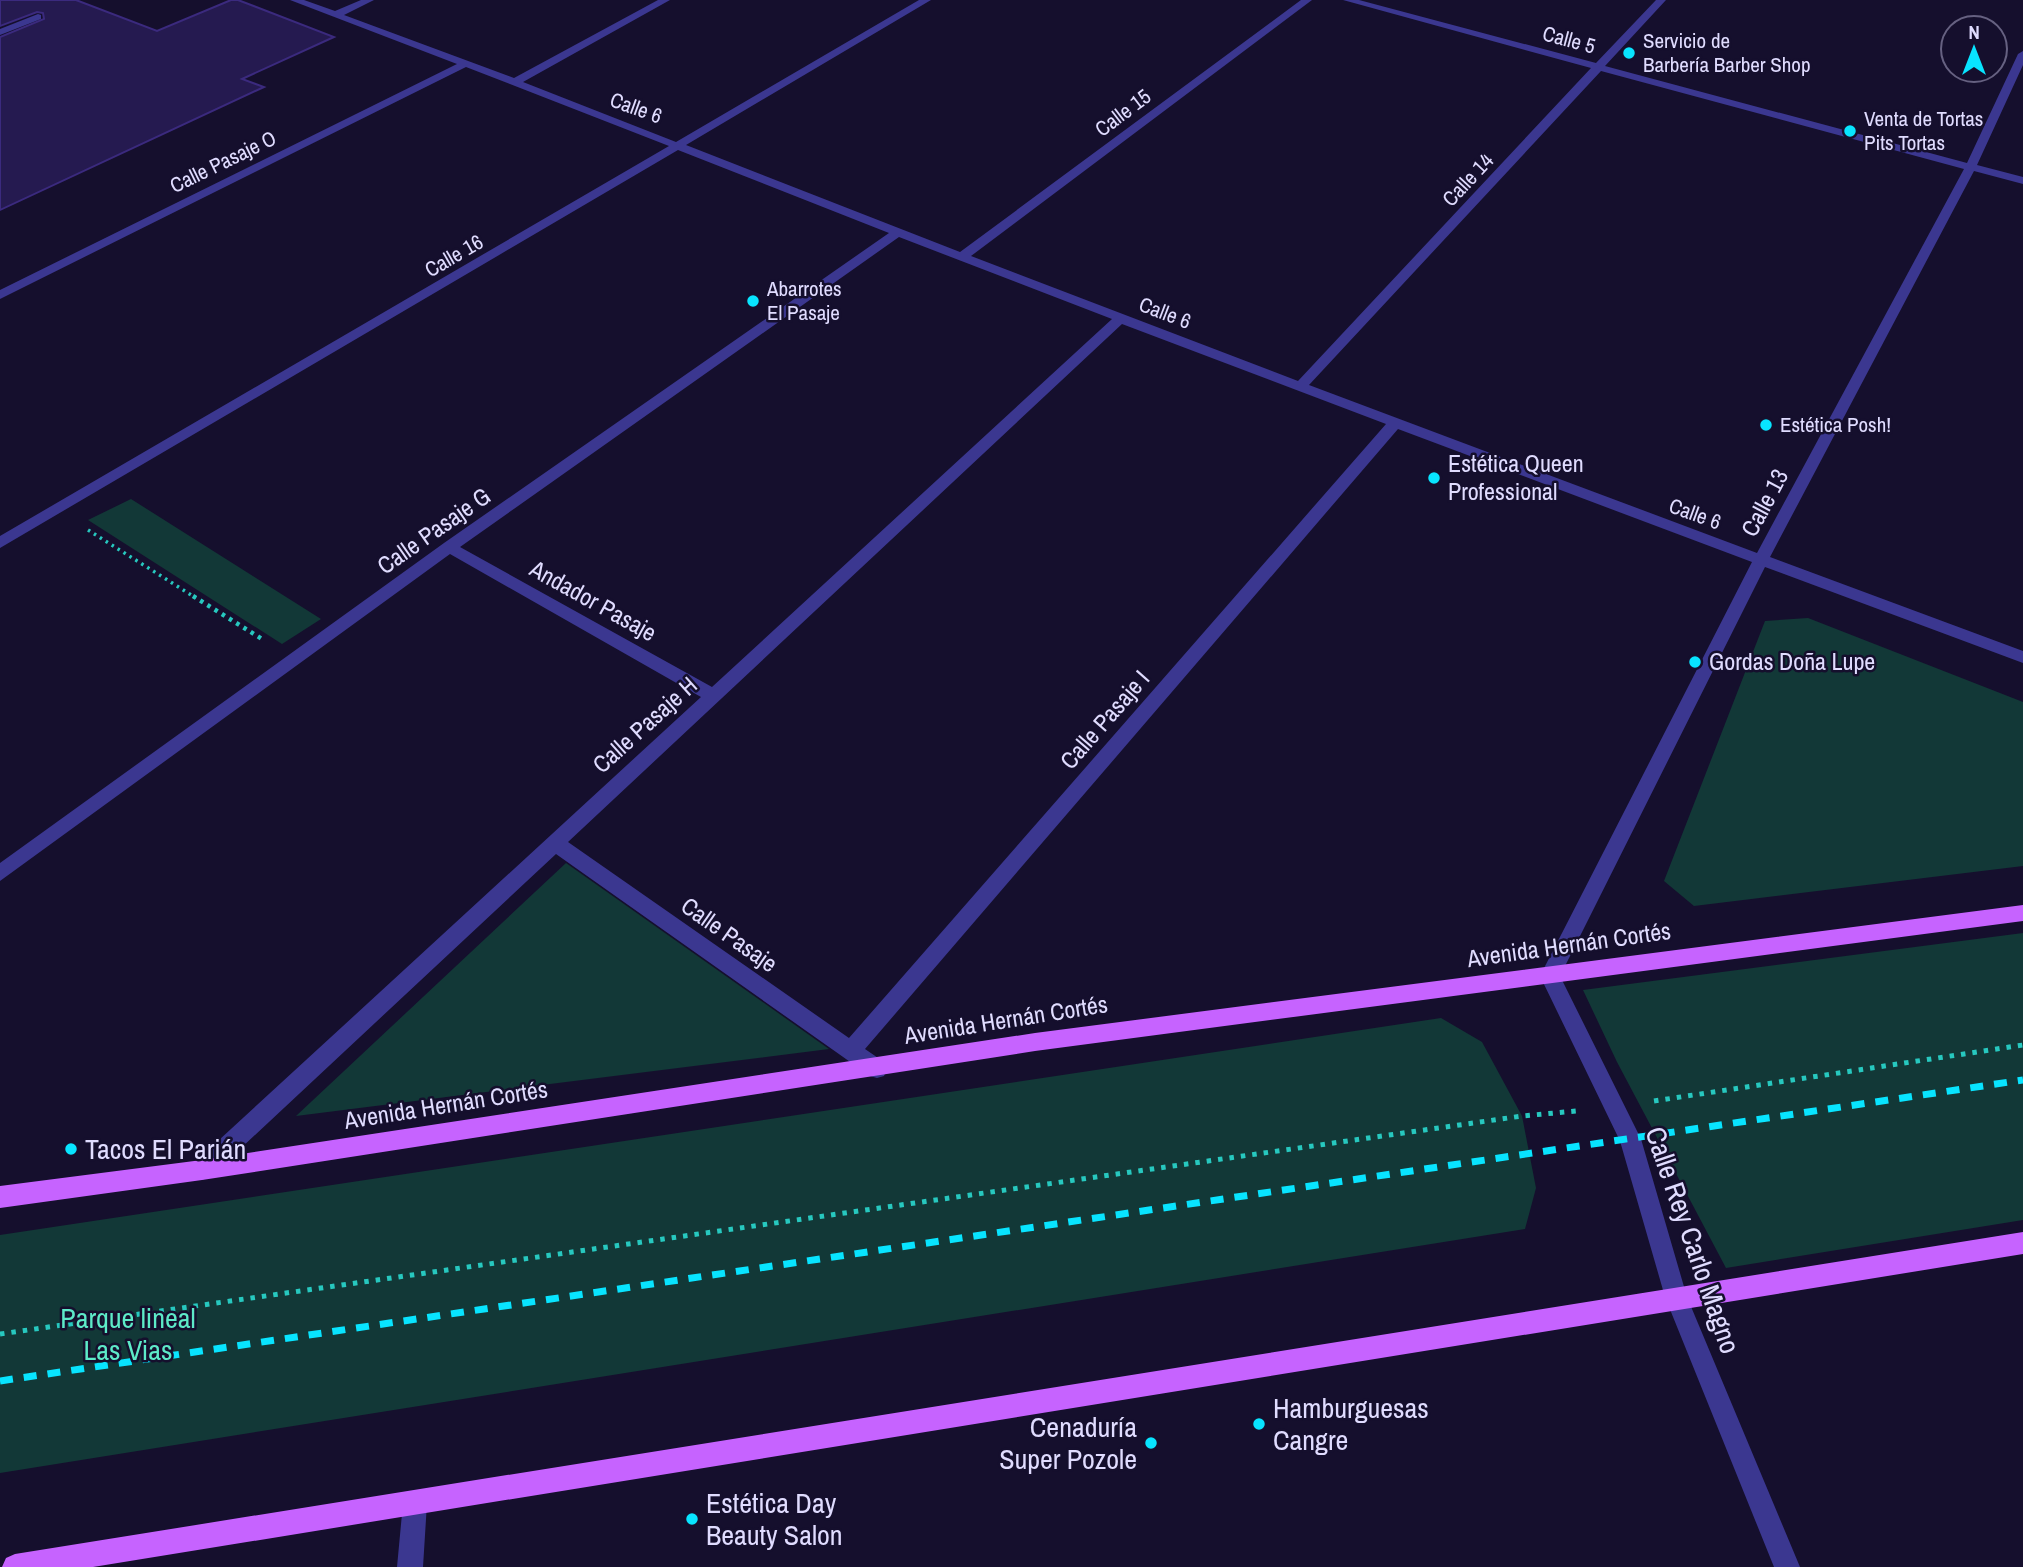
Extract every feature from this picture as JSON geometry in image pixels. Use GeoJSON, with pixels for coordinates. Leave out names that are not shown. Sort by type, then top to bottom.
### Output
{"type":"FeatureCollection","features":[{"type":"Feature","properties":{"kind":"main road","name":"Avenida Hernán Cortés"},"geometry":{"type":"LineString","coordinates":[[0,1197],[202,1170],[877,1069],[1035,1042],[2023,912]]}},
{"type":"Feature","properties":{"kind":"main road"},"geometry":{"type":"LineString","coordinates":[[15,1567],[2023,1243]]}},
{"type":"Feature","properties":{"kind":"street","name":"Calle 6"},"geometry":{"type":"LineString","coordinates":[[295,0],[681,145],[962,257],[1395,423],[2023,657]]}},
{"type":"Feature","properties":{"kind":"street"},"geometry":{"type":"LineString","coordinates":[[335,15],[369,0]]}},
{"type":"Feature","properties":{"kind":"street"},"geometry":{"type":"LineString","coordinates":[[513,83],[664,0]]}},
{"type":"Feature","properties":{"kind":"street","name":"Calle 16"},"geometry":{"type":"LineString","coordinates":[[0,543],[926,0]]}},
{"type":"Feature","properties":{"kind":"street","name":"Calle 15"},"geometry":{"type":"LineString","coordinates":[[962,257],[1307,0]]}},
{"type":"Feature","properties":{"kind":"street","name":"Calle 5"},"geometry":{"type":"LineString","coordinates":[[1348,0],[2023,181]]}},
{"type":"Feature","properties":{"kind":"street","name":"Calle 14"},"geometry":{"type":"LineString","coordinates":[[1301,386],[1661,0]]}},
{"type":"Feature","properties":{"kind":"street"},"geometry":{"type":"LineString","coordinates":[[0,32],[38,17]]}},
{"type":"Feature","properties":{"kind":"street","name":"Calle 13"},"geometry":{"type":"LineString","coordinates":[[1550,976],[1761,559],[1970,167],[2023,54]]}},
{"type":"Feature","properties":{"kind":"street","name":"Calle Pasaje O"},"geometry":{"type":"LineString","coordinates":[[0,295],[463,65]]}},
{"type":"Feature","properties":{"kind":"street","name":"Calle Pasaje G"},"geometry":{"type":"LineString","coordinates":[[0,873],[449,547],[899,232]]}},
{"type":"Feature","properties":{"kind":"street","name":"Calle Pasaje H"},"geometry":{"type":"LineString","coordinates":[[202,1170],[552,842],[1122,317]]}},
{"type":"Feature","properties":{"kind":"street","name":"Calle Pasaje I"},"geometry":{"type":"LineString","coordinates":[[852,1050],[1395,423]]}},
{"type":"Feature","properties":{"kind":"street","name":"Andador Pasaje"},"geometry":{"type":"LineString","coordinates":[[449,547],[714,695]]}},
{"type":"Feature","properties":{"kind":"street","name":"Calle Pasaje"},"geometry":{"type":"LineString","coordinates":[[552,842],[877,1069]]}},
{"type":"Feature","properties":{"kind":"street","name":"Calle Rey Carlo Magno"},"geometry":{"type":"LineString","coordinates":[[1550,976],[1630,1139],[1676,1297],[1787,1567]]}},
{"type":"Feature","properties":{"kind":"street"},"geometry":{"type":"LineString","coordinates":[[410,1567],[415,1503]]}},
{"type":"Feature","properties":{"kind":"path"},"geometry":{"type":"LineString","coordinates":[[58,511],[294,659]]}},
{"type":"Feature","properties":{"kind":"path"},"geometry":{"type":"LineString","coordinates":[[0,1334],[1522,1116],[1614,1108],[2023,1045]]}},
{"type":"Feature","properties":{"kind":"green space"},"geometry":{"type":"Polygon","coordinates":[[[131,499],[321,619],[282,644],[88,520],[131,499]]]}},
{"type":"Feature","properties":{"kind":"green space"},"geometry":{"type":"Polygon","coordinates":[[[1808,618],[2023,702],[2023,866],[1694,906],[1664,881],[1765,621],[1808,618]]]}},
{"type":"Feature","properties":{"kind":"green space"},"geometry":{"type":"Polygon","coordinates":[[[566,863],[829,1049],[296,1116],[566,863]]]}},
{"type":"Feature","properties":{"kind":"green space"},"geometry":{"type":"Polygon","coordinates":[[[2023,933],[2023,1220],[1726,1268],[1617,1062],[1583,990],[2023,933]]]}},
{"type":"Feature","properties":{"kind":"green space","name":"Parque lineal Las Vias"},"geometry":{"type":"Polygon","coordinates":[[[1441,1018],[1482,1042],[1522,1116],[1536,1188],[1525,1229],[0,1473],[0,1235],[1441,1018]]]}},
{"type":"Feature","properties":{"kind":"building"},"geometry":{"type":"Polygon","coordinates":[[[0,0],[76,0],[157,31],[231,0],[238,0],[334,37],[242,79],[264,87],[0,210],[0,37],[44,19],[43,13],[37,12],[0,26],[0,0]]]}},
{"type":"Feature","properties":{"kind":"railway"},"geometry":{"type":"LineString","coordinates":[[0,1381],[2023,1080]]}},
{"type":"Feature","properties":{"kind":"place","name":"Servicio de Barbería Barber Shop"},"geometry":{"type":"Point","coordinates":[1629,53]}},
{"type":"Feature","properties":{"kind":"place","name":"Venta de Tortas Pits Tortas"},"geometry":{"type":"Point","coordinates":[1850,131]}},
{"type":"Feature","properties":{"kind":"place","name":"Abarrotes El Pasaje"},"geometry":{"type":"Point","coordinates":[753,301]}},
{"type":"Feature","properties":{"kind":"place","name":"Estética Posh!"},"geometry":{"type":"Point","coordinates":[1766,425]}},
{"type":"Feature","properties":{"kind":"place","name":"Estética Queen Professional"},"geometry":{"type":"Point","coordinates":[1434,478]}},
{"type":"Feature","properties":{"kind":"place","name":"Gordas Doña Lupe"},"geometry":{"type":"Point","coordinates":[1695,662]}},
{"type":"Feature","properties":{"kind":"place","name":"Tacos El Parián"},"geometry":{"type":"Point","coordinates":[71,1149]}},
{"type":"Feature","properties":{"kind":"place","name":"Hamburguesas Cangre"},"geometry":{"type":"Point","coordinates":[1259,1424]}},
{"type":"Feature","properties":{"kind":"place","name":"Cenaduría Super Pozole"},"geometry":{"type":"Point","coordinates":[1151,1443]}},
{"type":"Feature","properties":{"kind":"place","name":"Estética Day Beauty Salon"},"geometry":{"type":"Point","coordinates":[692,1519]}}]}
